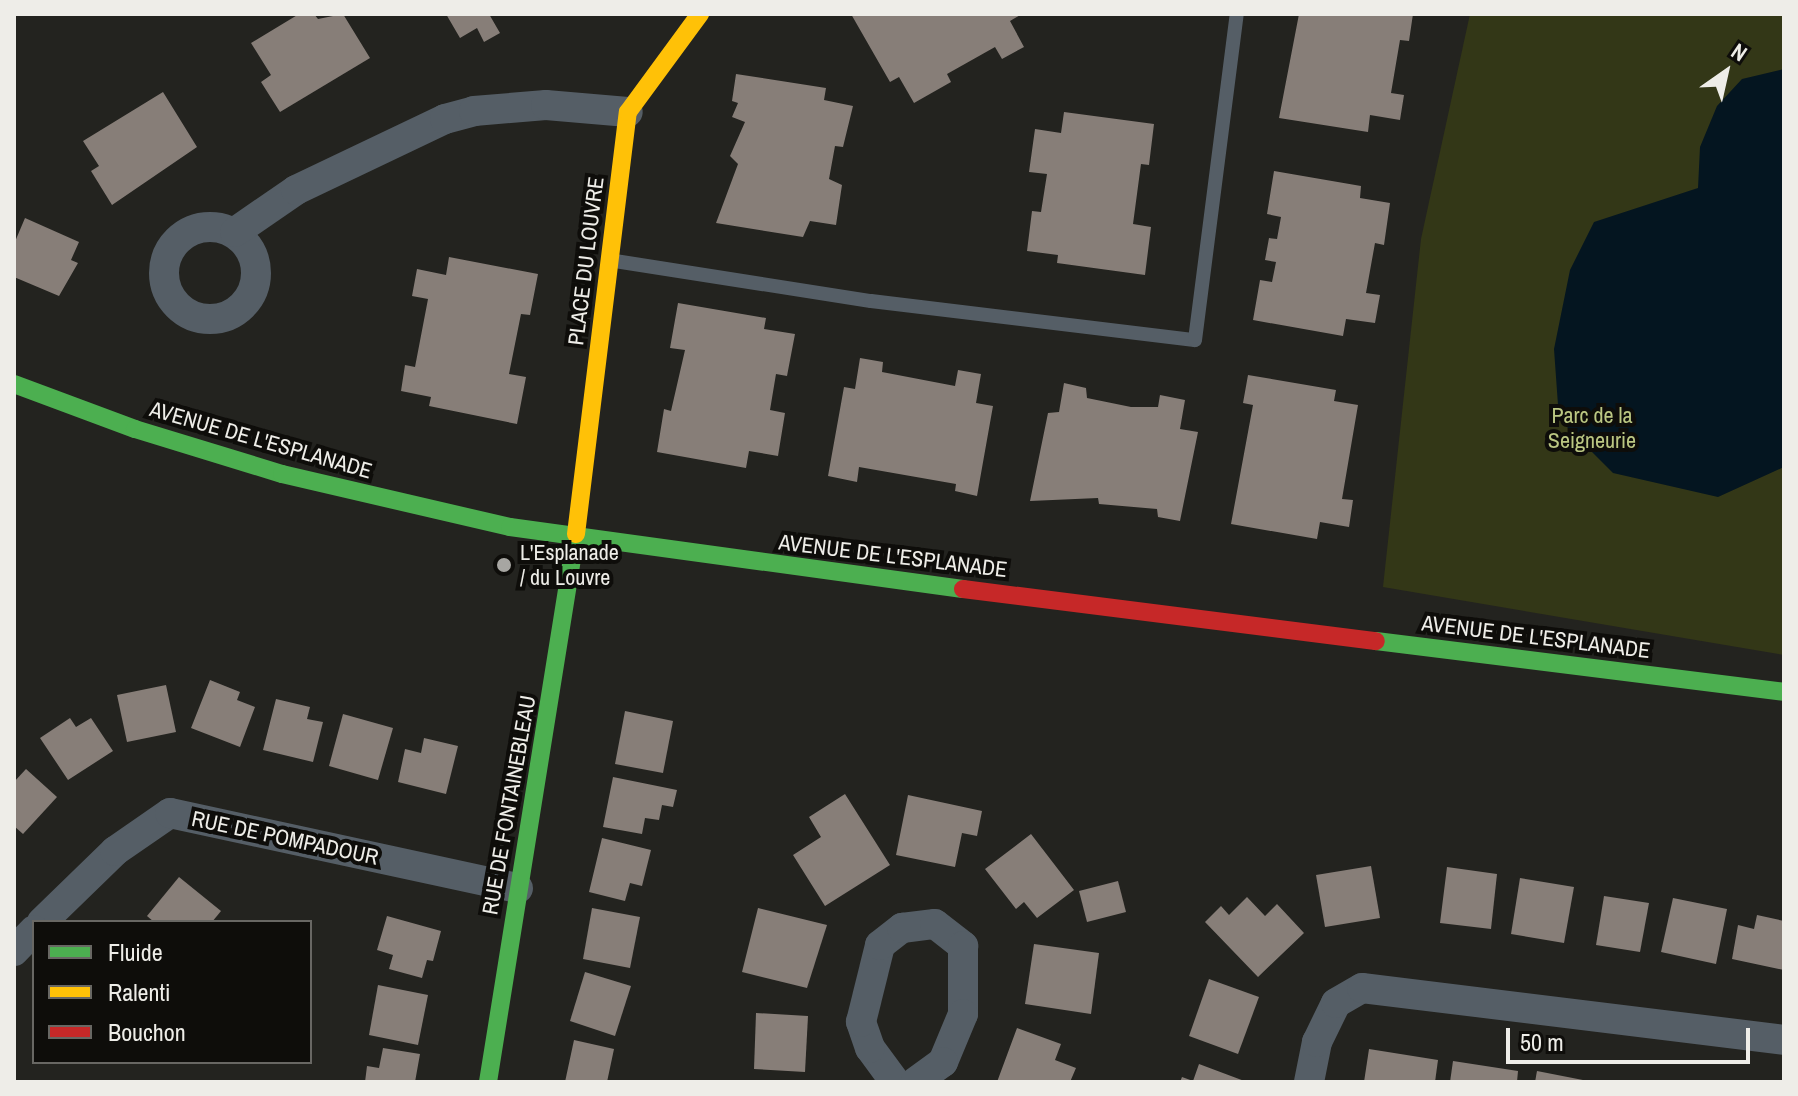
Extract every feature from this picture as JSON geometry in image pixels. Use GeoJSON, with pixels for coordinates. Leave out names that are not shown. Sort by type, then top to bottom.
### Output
{"type":"FeatureCollection","features":[{"type":"Feature","properties":{"kind":"street","name":"PLACE DU LOUVRE"},"geometry":{"type":"LineString","coordinates":[[575,537],[628,112],[700,14]]}},
{"type":"Feature","properties":{"kind":"street"},"geometry":{"type":"LineString","coordinates":[[235,232],[296,190],[445,119],[474,111],[546,105],[628,112]]}},
{"type":"Feature","properties":{"kind":"street","name":"AVENUE DE L'ESPLANADE"},"geometry":{"type":"LineString","coordinates":[[14,384],[135,429],[282,474],[450,515],[575,537],[1784,692]]}},
{"type":"Feature","properties":{"kind":"street","name":"RUE DE FONTAINEBLEAU"},"geometry":{"type":"LineString","coordinates":[[488,1082],[575,537]]}},
{"type":"Feature","properties":{"kind":"street","name":"RUE DE POMPADOUR"},"geometry":{"type":"LineString","coordinates":[[39,920],[115,851],[170,813],[518,888]]}},
{"type":"Feature","properties":{"kind":"street"},"geometry":{"type":"LineString","coordinates":[[895,1082],[870,1048],[861,1022],[880,945],[902,928],[935,924],[963,946],[963,1014],[943,1062],[915,1082]]}},
{"type":"Feature","properties":{"kind":"street"},"geometry":{"type":"LineString","coordinates":[[1309,1082],[1317,1042],[1336,1003],[1362,988],[1784,1040]]}},
{"type":"Feature","properties":{"kind":"lane"},"geometry":{"type":"LineString","coordinates":[[611,260],[871,301],[1195,340],[1237,14]]}},
{"type":"Feature","properties":{"kind":"green space","name":"Parc de la Seigneurie"},"geometry":{"type":"Polygon","coordinates":[[[1470,14],[1784,14],[1784,655],[1383,587],[1421,239],[1470,14]]]}},
{"type":"Feature","properties":{"kind":"water"},"geometry":{"type":"Polygon","coordinates":[[[1784,69],[1784,467],[1718,497],[1613,473],[1559,419],[1554,349],[1570,270],[1594,222],[1698,188],[1700,147],[1717,106],[1742,79],[1784,69]]]}},
{"type":"Feature","properties":{"kind":"building"},"geometry":{"type":"Polygon","coordinates":[[[299,14],[314,14],[318,19],[343,14],[370,58],[280,112],[261,82],[271,75],[251,43],[299,14]]]}},
{"type":"Feature","properties":{"kind":"building"},"geometry":{"type":"Polygon","coordinates":[[[446,14],[489,14],[500,33],[484,42],[477,28],[460,38],[446,14]]]}},
{"type":"Feature","properties":{"kind":"building"},"geometry":{"type":"Polygon","coordinates":[[[851,14],[1022,14],[1010,21],[1024,47],[1002,59],[995,47],[947,74],[951,82],[914,103],[899,77],[890,82],[851,14]]]}},
{"type":"Feature","properties":{"kind":"building"},"geometry":{"type":"Polygon","coordinates":[[[1299,14],[1413,14],[1409,41],[1400,40],[1391,93],[1404,95],[1400,120],[1370,115],[1368,132],[1279,118],[1299,14]]]}},
{"type":"Feature","properties":{"kind":"building"},"geometry":{"type":"Polygon","coordinates":[[[736,74],[826,88],[824,100],[853,106],[843,147],[835,146],[829,179],[842,185],[836,225],[810,221],[803,237],[716,223],[738,164],[730,156],[745,122],[732,117],[738,103],[732,101],[736,74]]]}},
{"type":"Feature","properties":{"kind":"building"},"geometry":{"type":"Polygon","coordinates":[[[163,92],[197,147],[112,205],[91,171],[99,166],[83,141],[163,92]]]}},
{"type":"Feature","properties":{"kind":"building"},"geometry":{"type":"Polygon","coordinates":[[[1064,112],[1154,124],[1149,165],[1141,164],[1133,224],[1151,227],[1145,275],[1057,263],[1058,255],[1027,251],[1032,211],[1041,212],[1047,174],[1029,172],[1035,129],[1061,133],[1064,112]]]}},
{"type":"Feature","properties":{"kind":"building"},"geometry":{"type":"Polygon","coordinates":[[[1274,171],[1361,186],[1360,198],[1390,203],[1384,245],[1375,243],[1366,293],[1380,295],[1375,323],[1346,319],[1343,336],[1253,320],[1260,280],[1272,282],[1276,262],[1265,260],[1269,238],[1277,239],[1281,217],[1267,214],[1274,171]]]}},
{"type":"Feature","properties":{"kind":"building"},"geometry":{"type":"Polygon","coordinates":[[[25,218],[79,242],[71,260],[78,263],[59,296],[14,277],[14,244],[25,218]]]}},
{"type":"Feature","properties":{"kind":"building"},"geometry":{"type":"Polygon","coordinates":[[[449,257],[538,274],[530,315],[521,314],[509,374],[526,377],[517,424],[429,406],[431,397],[401,391],[405,365],[415,367],[428,299],[412,296],[417,269],[446,275],[449,257]]]}},
{"type":"Feature","properties":{"kind":"building"},"geometry":{"type":"Polygon","coordinates":[[[678,303],[766,318],[764,329],[795,334],[787,376],[776,374],[770,410],[785,413],[778,456],[749,451],[746,468],[657,452],[664,409],[671,411],[685,350],[670,348],[678,303]]]}},
{"type":"Feature","properties":{"kind":"building"},"geometry":{"type":"Polygon","coordinates":[[[860,358],[883,362],[882,372],[955,386],[958,370],[981,374],[976,403],[993,406],[977,496],[955,491],[956,484],[859,467],[857,482],[828,476],[844,387],[855,389],[860,358]]]}},
{"type":"Feature","properties":{"kind":"building"},"geometry":{"type":"Polygon","coordinates":[[[1248,375],[1336,390],[1334,401],[1358,405],[1342,499],[1353,500],[1349,527],[1320,522],[1317,539],[1231,524],[1253,405],[1243,403],[1248,375]]]}},
{"type":"Feature","properties":{"kind":"building"},"geometry":{"type":"Polygon","coordinates":[[[1064,383],[1086,388],[1087,398],[1131,407],[1158,407],[1160,395],[1185,400],[1180,429],[1198,432],[1180,521],[1158,517],[1157,509],[1099,504],[1098,498],[1030,501],[1048,413],[1059,412],[1064,383]]]}},
{"type":"Feature","properties":{"kind":"building"},"geometry":{"type":"Polygon","coordinates":[[[210,680],[240,692],[237,700],[255,707],[240,747],[191,728],[210,680]]]}},
{"type":"Feature","properties":{"kind":"building"},"geometry":{"type":"Polygon","coordinates":[[[166,685],[176,732],[127,742],[117,695],[166,685]]]}},
{"type":"Feature","properties":{"kind":"building"},"geometry":{"type":"Polygon","coordinates":[[[276,699],[310,707],[307,719],[323,722],[313,762],[263,750],[276,699]]]}},
{"type":"Feature","properties":{"kind":"building"},"geometry":{"type":"Polygon","coordinates":[[[625,711],[673,721],[663,773],[615,764],[625,711]]]}},
{"type":"Feature","properties":{"kind":"building"},"geometry":{"type":"Polygon","coordinates":[[[343,714],[393,728],[378,780],[329,766],[343,714]]]}},
{"type":"Feature","properties":{"kind":"building"},"geometry":{"type":"Polygon","coordinates":[[[70,718],[76,727],[91,718],[113,751],[68,780],[40,738],[70,718]]]}},
{"type":"Feature","properties":{"kind":"building"},"geometry":{"type":"Polygon","coordinates":[[[424,738],[458,746],[446,794],[398,782],[405,749],[421,753],[424,738]]]}},
{"type":"Feature","properties":{"kind":"building"},"geometry":{"type":"Polygon","coordinates":[[[26,769],[57,797],[23,834],[14,826],[14,782],[26,769]]]}},
{"type":"Feature","properties":{"kind":"building"},"geometry":{"type":"Polygon","coordinates":[[[613,777],[677,790],[673,807],[662,805],[659,820],[645,818],[642,834],[603,827],[613,777]]]}},
{"type":"Feature","properties":{"kind":"building"},"geometry":{"type":"Polygon","coordinates":[[[845,794],[890,865],[825,906],[793,855],[821,837],[809,817],[845,794]]]}},
{"type":"Feature","properties":{"kind":"building"},"geometry":{"type":"Polygon","coordinates":[[[908,795],[982,811],[977,836],[962,833],[955,867],[896,855],[908,795]]]}},
{"type":"Feature","properties":{"kind":"building"},"geometry":{"type":"Polygon","coordinates":[[[1031,834],[1074,890],[1037,918],[1024,902],[1016,909],[985,869],[1031,834]]]}},
{"type":"Feature","properties":{"kind":"building"},"geometry":{"type":"Polygon","coordinates":[[[602,838],[651,850],[642,886],[630,883],[625,901],[589,892],[602,838]]]}},
{"type":"Feature","properties":{"kind":"building"},"geometry":{"type":"Polygon","coordinates":[[[1371,866],[1380,918],[1325,927],[1316,875],[1371,866]]]}},
{"type":"Feature","properties":{"kind":"building"},"geometry":{"type":"Polygon","coordinates":[[[1447,867],[1497,874],[1491,929],[1440,923],[1447,867]]]}},
{"type":"Feature","properties":{"kind":"building"},"geometry":{"type":"Polygon","coordinates":[[[179,877],[221,911],[214,920],[152,920],[147,916],[179,877]]]}},
{"type":"Feature","properties":{"kind":"building"},"geometry":{"type":"Polygon","coordinates":[[[1520,878],[1574,887],[1564,943],[1511,934],[1520,878]]]}},
{"type":"Feature","properties":{"kind":"building"},"geometry":{"type":"Polygon","coordinates":[[[1118,881],[1126,912],[1087,922],[1079,891],[1118,881]]]}},
{"type":"Feature","properties":{"kind":"building"},"geometry":{"type":"Polygon","coordinates":[[[1604,896],[1649,903],[1640,952],[1596,945],[1604,896]]]}},
{"type":"Feature","properties":{"kind":"building"},"geometry":{"type":"Polygon","coordinates":[[[1247,897],[1265,916],[1277,904],[1304,933],[1258,977],[1205,922],[1221,906],[1229,915],[1247,897]]]}},
{"type":"Feature","properties":{"kind":"building"},"geometry":{"type":"Polygon","coordinates":[[[1673,898],[1727,909],[1716,964],[1661,952],[1673,898]]]}},
{"type":"Feature","properties":{"kind":"building"},"geometry":{"type":"Polygon","coordinates":[[[592,908],[640,917],[630,968],[583,959],[592,908]]]}},
{"type":"Feature","properties":{"kind":"building"},"geometry":{"type":"Polygon","coordinates":[[[758,908],[827,925],[807,988],[742,972],[758,908]]]}},
{"type":"Feature","properties":{"kind":"building"},"geometry":{"type":"Polygon","coordinates":[[[1757,915],[1784,921],[1784,970],[1732,959],[1738,925],[1754,929],[1757,915]]]}},
{"type":"Feature","properties":{"kind":"building"},"geometry":{"type":"Polygon","coordinates":[[[387,916],[441,931],[433,961],[427,960],[422,978],[389,969],[393,955],[377,950],[387,916]]]}},
{"type":"Feature","properties":{"kind":"building"},"geometry":{"type":"Polygon","coordinates":[[[1034,944],[1099,953],[1091,1014],[1025,1004],[1034,944]]]}},
{"type":"Feature","properties":{"kind":"building"},"geometry":{"type":"Polygon","coordinates":[[[585,972],[631,986],[615,1036],[570,1021],[585,972]]]}},
{"type":"Feature","properties":{"kind":"building"},"geometry":{"type":"Polygon","coordinates":[[[1209,979],[1259,997],[1238,1054],[1189,1036],[1209,979]]]}},
{"type":"Feature","properties":{"kind":"building"},"geometry":{"type":"Polygon","coordinates":[[[378,985],[428,995],[418,1045],[369,1035],[378,985]]]}},
{"type":"Feature","properties":{"kind":"building"},"geometry":{"type":"Polygon","coordinates":[[[756,1013],[808,1016],[805,1072],[754,1069],[756,1013]]]}},
{"type":"Feature","properties":{"kind":"building"},"geometry":{"type":"Polygon","coordinates":[[[1017,1028],[1061,1044],[1055,1060],[1076,1068],[1070,1082],[997,1082],[1017,1028]]]}},
{"type":"Feature","properties":{"kind":"building"},"geometry":{"type":"Polygon","coordinates":[[[574,1040],[614,1049],[607,1082],[565,1082],[574,1040]]]}},
{"type":"Feature","properties":{"kind":"building"},"geometry":{"type":"Polygon","coordinates":[[[383,1048],[420,1054],[415,1082],[365,1082],[367,1066],[379,1068],[383,1048]]]}},
{"type":"Feature","properties":{"kind":"building"},"geometry":{"type":"Polygon","coordinates":[[[1369,1049],[1438,1060],[1435,1082],[1364,1082],[1369,1049]]]}},
{"type":"Feature","properties":{"kind":"building"},"geometry":{"type":"Polygon","coordinates":[[[1453,1061],[1518,1071],[1517,1082],[1450,1082],[1453,1061]]]}},
{"type":"Feature","properties":{"kind":"building"},"geometry":{"type":"Polygon","coordinates":[[[1199,1064],[1247,1082],[1180,1082],[1182,1077],[1193,1081],[1199,1064]]]}},
{"type":"Feature","properties":{"kind":"building"},"geometry":{"type":"Polygon","coordinates":[[[1537,1071],[1588,1081],[1535,1082],[1537,1071]]]}},
{"type":"Feature","properties":{"kind":"traffic: fast"},"geometry":{"type":"LineString","coordinates":[[14,384],[135,429],[282,474],[510,527],[963,589]]}},
{"type":"Feature","properties":{"kind":"traffic: fast"},"geometry":{"type":"LineString","coordinates":[[488,1082],[576,534]]}},
{"type":"Feature","properties":{"kind":"traffic: fast"},"geometry":{"type":"LineString","coordinates":[[1376,641],[1784,692]]}},
{"type":"Feature","properties":{"kind":"traffic: slow"},"geometry":{"type":"LineString","coordinates":[[576,534],[628,112],[700,14]]}},
{"type":"Feature","properties":{"kind":"traffic: jam"},"geometry":{"type":"LineString","coordinates":[[963,589],[1376,641]]}},
{"type":"Feature","properties":{"kind":"place","name":"L'Esplanade / du Louvre"},"geometry":{"type":"Point","coordinates":[504,565]}}]}
